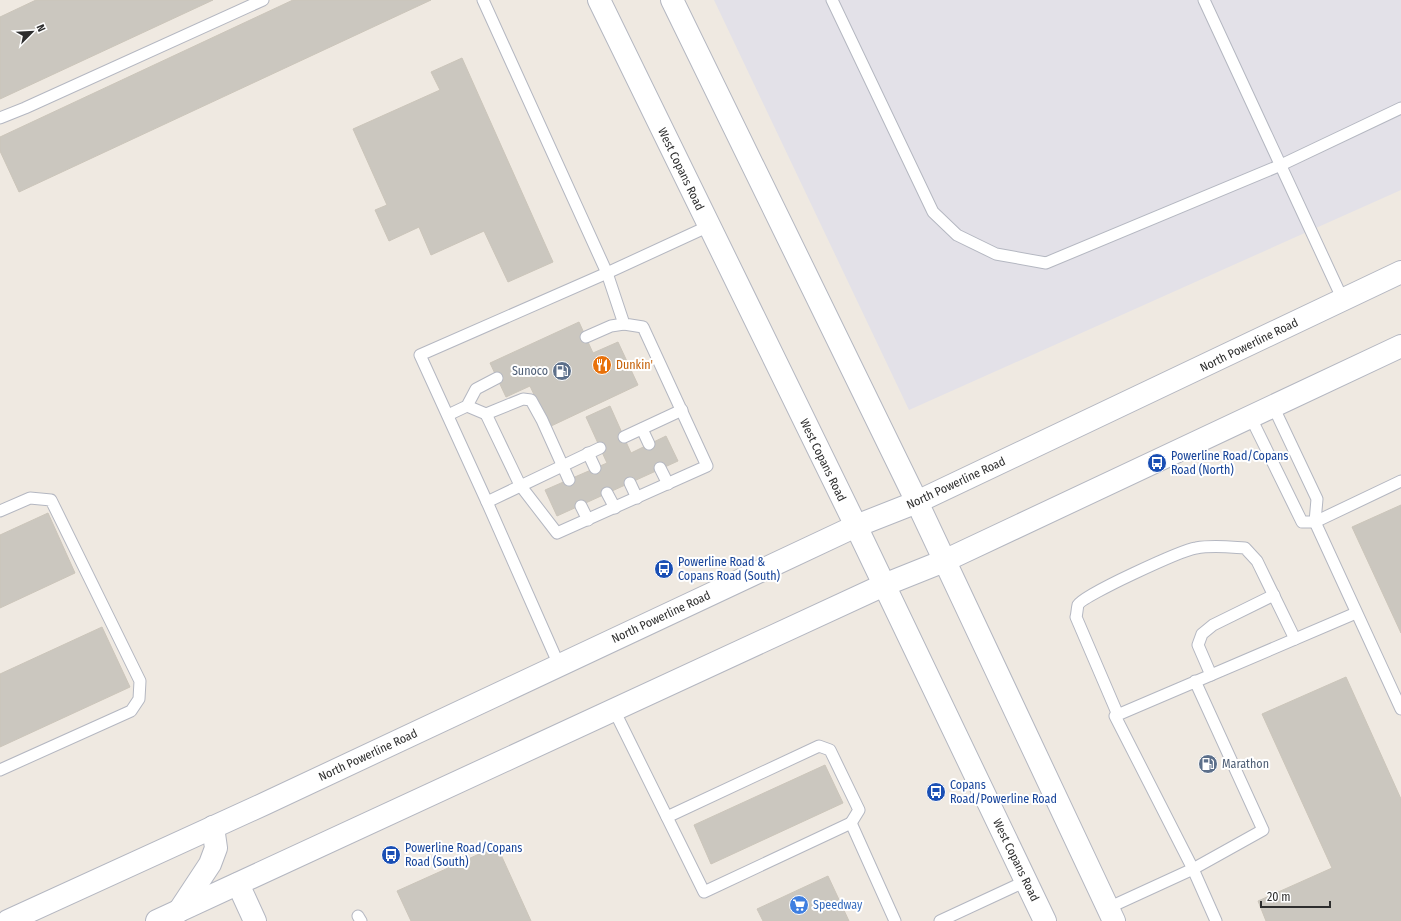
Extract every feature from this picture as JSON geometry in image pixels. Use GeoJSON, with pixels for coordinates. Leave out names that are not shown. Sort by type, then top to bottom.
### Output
{"type":"FeatureCollection","features":[{"type":"Feature","properties":{"kind":"main road","name":"West Copans Road"},"geometry":{"type":"LineString","coordinates":[[598,0],[856,526],[1045,921]]}},
{"type":"Feature","properties":{"kind":"main road"},"geometry":{"type":"LineString","coordinates":[[672,0],[917,502],[1111,915]]}},
{"type":"Feature","properties":{"kind":"main road","name":"North Powerline Road"},"geometry":{"type":"LineString","coordinates":[[8,921],[213,827],[856,526],[917,502],[1401,272]]}},
{"type":"Feature","properties":{"kind":"main road"},"geometry":{"type":"LineString","coordinates":[[157,921],[884,585],[944,561],[1401,346]]}},
{"type":"Feature","properties":{"kind":"main road"},"geometry":{"type":"LineString","coordinates":[[179,911],[210,864],[216,848],[213,827]]}},
{"type":"Feature","properties":{"kind":"main road"},"geometry":{"type":"LineString","coordinates":[[238,884],[255,921]]}},
{"type":"Feature","properties":{"kind":"lane"},"geometry":{"type":"LineString","coordinates":[[0,118],[263,0]]}},
{"type":"Feature","properties":{"kind":"lane"},"geometry":{"type":"LineString","coordinates":[[483,0],[607,273],[624,324]]}},
{"type":"Feature","properties":{"kind":"lane"},"geometry":{"type":"LineString","coordinates":[[832,0],[933,212],[957,235],[996,254],[1046,263],[1281,165],[1401,108]]}},
{"type":"Feature","properties":{"kind":"lane"},"geometry":{"type":"LineString","coordinates":[[1204,0],[1343,300]]}},
{"type":"Feature","properties":{"kind":"lane"},"geometry":{"type":"LineString","coordinates":[[558,666],[487,502],[420,355],[607,273],[709,226]]}},
{"type":"Feature","properties":{"kind":"lane"},"geometry":{"type":"LineString","coordinates":[[468,406],[486,414],[520,485],[557,533],[707,466],[643,327],[624,324],[611,326],[586,337]]}},
{"type":"Feature","properties":{"kind":"lane"},"geometry":{"type":"LineString","coordinates":[[448,415],[468,406],[476,389],[497,378]]}},
{"type":"Feature","properties":{"kind":"lane"},"geometry":{"type":"LineString","coordinates":[[486,414],[523,399],[531,400],[542,420],[569,480]]}},
{"type":"Feature","properties":{"kind":"lane"},"geometry":{"type":"LineString","coordinates":[[1273,406],[1317,499],[1315,522],[1401,709]]}},
{"type":"Feature","properties":{"kind":"lane"},"geometry":{"type":"LineString","coordinates":[[624,437],[682,410]]}},
{"type":"Feature","properties":{"kind":"lane"},"geometry":{"type":"LineString","coordinates":[[1250,416],[1302,522],[1315,522],[1401,481]]}},
{"type":"Feature","properties":{"kind":"lane"},"geometry":{"type":"LineString","coordinates":[[642,429],[648,444]]}},
{"type":"Feature","properties":{"kind":"lane"},"geometry":{"type":"LineString","coordinates":[[487,502],[600,448]]}},
{"type":"Feature","properties":{"kind":"lane"},"geometry":{"type":"LineString","coordinates":[[588,453],[596,468]]}},
{"type":"Feature","properties":{"kind":"lane"},"geometry":{"type":"LineString","coordinates":[[660,468],[668,484]]}},
{"type":"Feature","properties":{"kind":"lane"},"geometry":{"type":"LineString","coordinates":[[630,483],[637,498]]}},
{"type":"Feature","properties":{"kind":"lane"},"geometry":{"type":"LineString","coordinates":[[607,493],[615,508]]}},
{"type":"Feature","properties":{"kind":"lane"},"geometry":{"type":"LineString","coordinates":[[0,511],[30,498],[52,500],[140,681],[140,699],[131,711],[0,770]]}},
{"type":"Feature","properties":{"kind":"lane"},"geometry":{"type":"LineString","coordinates":[[581,506],[588,520]]}},
{"type":"Feature","properties":{"kind":"lane"},"geometry":{"type":"LineString","coordinates":[[1118,715],[1076,618],[1078,605],[1088,596],[1174,556],[1195,548],[1218,546],[1246,548],[1257,561],[1295,639]]}},
{"type":"Feature","properties":{"kind":"lane"},"geometry":{"type":"LineString","coordinates":[[1211,675],[1198,645],[1202,634],[1213,625],[1274,595]]}},
{"type":"Feature","properties":{"kind":"lane"},"geometry":{"type":"LineString","coordinates":[[1216,921],[1194,869],[1115,716],[1356,613]]}},
{"type":"Feature","properties":{"kind":"lane"},"geometry":{"type":"LineString","coordinates":[[1111,915],[1263,830],[1195,681]]}},
{"type":"Feature","properties":{"kind":"lane"},"geometry":{"type":"LineString","coordinates":[[614,710],[704,892],[851,823],[859,810],[830,750],[819,746],[667,817]]}},
{"type":"Feature","properties":{"kind":"lane"},"geometry":{"type":"LineString","coordinates":[[851,823],[895,921]]}},
{"type":"Feature","properties":{"kind":"lane"},"geometry":{"type":"LineString","coordinates":[[940,921],[1026,881]]}},
{"type":"Feature","properties":{"kind":"shaded area"},"geometry":{"type":"Polygon","coordinates":[[[714,0],[1401,0],[1401,190],[909,410],[714,0]]]}},
{"type":"Feature","properties":{"kind":"building"},"geometry":{"type":"Polygon","coordinates":[[[36,0],[213,0],[0,99],[0,17],[36,0]]]}},
{"type":"Feature","properties":{"kind":"building"},"geometry":{"type":"Polygon","coordinates":[[[293,0],[431,0],[19,192],[0,151],[0,137],[293,0]]]}},
{"type":"Feature","properties":{"kind":"building"},"geometry":{"type":"Polygon","coordinates":[[[462,58],[553,262],[508,282],[484,231],[431,255],[419,227],[389,241],[375,210],[387,205],[353,129],[440,90],[431,72],[462,58]]]}},
{"type":"Feature","properties":{"kind":"building","name":"Sunoco"},"geometry":{"type":"Polygon","coordinates":[[[579,322],[593,353],[618,342],[638,385],[549,427],[530,386],[506,397],[490,363],[579,322]]]}},
{"type":"Feature","properties":{"kind":"building"},"geometry":{"type":"Polygon","coordinates":[[[610,406],[631,453],[666,436],[678,461],[557,516],[545,490],[607,463],[586,417],[610,406]]]}},
{"type":"Feature","properties":{"kind":"building"},"geometry":{"type":"Polygon","coordinates":[[[1401,505],[1401,633],[1352,527],[1401,505]]]}},
{"type":"Feature","properties":{"kind":"building"},"geometry":{"type":"Polygon","coordinates":[[[48,513],[75,573],[0,608],[0,535],[48,513]]]}},
{"type":"Feature","properties":{"kind":"building"},"geometry":{"type":"Polygon","coordinates":[[[102,627],[130,687],[0,747],[0,674],[102,627]]]}},
{"type":"Feature","properties":{"kind":"building"},"geometry":{"type":"Polygon","coordinates":[[[1346,677],[1401,799],[1401,921],[1266,921],[1258,901],[1332,868],[1262,714],[1346,677]]]}},
{"type":"Feature","properties":{"kind":"building"},"geometry":{"type":"Polygon","coordinates":[[[825,765],[843,803],[711,864],[694,825],[825,765]]]}},
{"type":"Feature","properties":{"kind":"building"},"geometry":{"type":"Polygon","coordinates":[[[497,846],[531,921],[411,921],[397,891],[497,846]]]}},
{"type":"Feature","properties":{"kind":"building"},"geometry":{"type":"Polygon","coordinates":[[[828,876],[849,921],[763,921],[757,909],[828,876]]]}},
{"type":"Feature","properties":{"kind":"place","name":"Dunkin'"},"geometry":{"type":"Point","coordinates":[602,365]}},
{"type":"Feature","properties":{"kind":"place","name":"Sunoco"},"geometry":{"type":"Point","coordinates":[562,371]}},
{"type":"Feature","properties":{"kind":"place","name":"Powerline Road/Copans Road (North)"},"geometry":{"type":"Point","coordinates":[1157,463]}},
{"type":"Feature","properties":{"kind":"place","name":"Powerline Road & Copans Road (South)"},"geometry":{"type":"Point","coordinates":[664,569]}},
{"type":"Feature","properties":{"kind":"place","name":"Marathon"},"geometry":{"type":"Point","coordinates":[1208,764]}},
{"type":"Feature","properties":{"kind":"place","name":"Copans Road/Powerline Road"},"geometry":{"type":"Point","coordinates":[936,792]}},
{"type":"Feature","properties":{"kind":"place","name":"Powerline Road/Copans Road (South)"},"geometry":{"type":"Point","coordinates":[391,855]}},
{"type":"Feature","properties":{"kind":"place","name":"Speedway"},"geometry":{"type":"Point","coordinates":[799,905]}}]}
